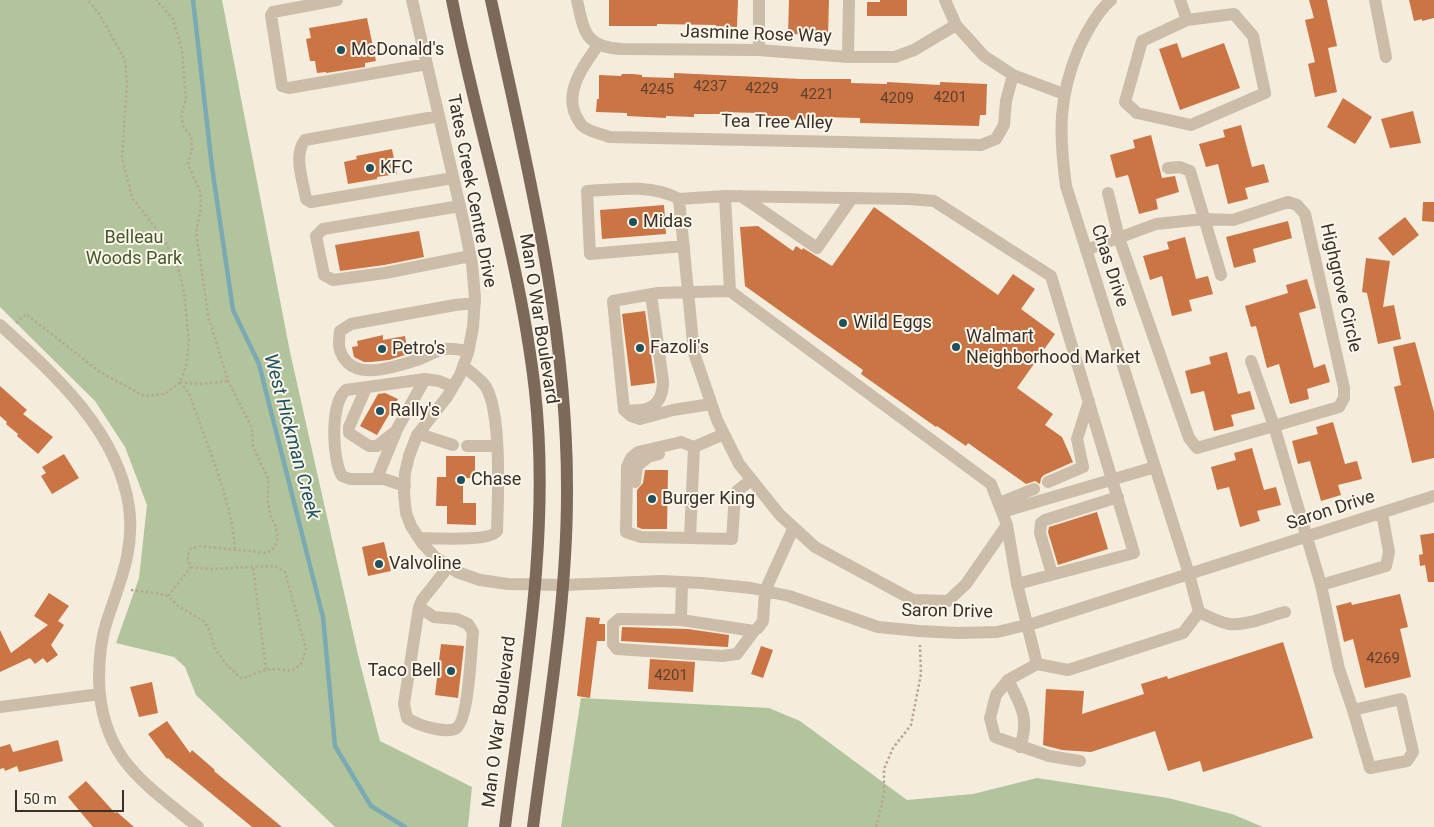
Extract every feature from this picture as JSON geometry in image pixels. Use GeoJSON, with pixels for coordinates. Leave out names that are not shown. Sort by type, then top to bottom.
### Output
{"type":"FeatureCollection","features":[{"type":"Feature","properties":{"kind":"main road","name":"Man O War Boulevard"},"geometry":{"type":"LineString","coordinates":[[452,0],[510,247],[530,354],[535,393],[539,496],[535,585],[504,827]]}},
{"type":"Feature","properties":{"kind":"main road","name":"Man O War Boulevard"},"geometry":{"type":"LineString","coordinates":[[491,0],[532,189],[558,339],[564,403],[568,491],[566,536],[562,585],[533,827]]}},
{"type":"Feature","properties":{"kind":"street"},"geometry":{"type":"LineString","coordinates":[[336,0],[273,12],[271,15],[282,86],[289,88],[427,64]]}},
{"type":"Feature","properties":{"kind":"street","name":"Tates Creek Centre Drive"},"geometry":{"type":"LineString","coordinates":[[412,0],[460,206],[470,256],[475,303],[474,327],[463,366],[453,387],[418,434],[409,456],[404,486],[406,512],[411,526],[435,557],[457,572],[480,580],[535,585]]}},
{"type":"Feature","properties":{"kind":"street"},"geometry":{"type":"LineString","coordinates":[[577,0],[583,25],[591,39],[598,44]]}},
{"type":"Feature","properties":{"kind":"street"},"geometry":{"type":"LineString","coordinates":[[759,0],[759,50]]}},
{"type":"Feature","properties":{"kind":"street"},"geometry":{"type":"LineString","coordinates":[[848,57],[849,0]]}},
{"type":"Feature","properties":{"kind":"street"},"geometry":{"type":"LineString","coordinates":[[945,0],[956,25],[984,56],[1013,75],[1064,94]]}},
{"type":"Feature","properties":{"kind":"street","name":"Chas Drive"},"geometry":{"type":"LineString","coordinates":[[1111,0],[1095,18],[1085,34],[1071,68],[1064,94],[1061,138],[1066,186],[1189,574],[1199,612]]}},
{"type":"Feature","properties":{"kind":"street"},"geometry":{"type":"LineString","coordinates":[[1180,0],[1187,20]]}},
{"type":"Feature","properties":{"kind":"street"},"geometry":{"type":"LineString","coordinates":[[1376,0],[1386,57]]}},
{"type":"Feature","properties":{"kind":"street"},"geometry":{"type":"LineString","coordinates":[[1234,14],[1253,36],[1265,93],[1191,125],[1137,113],[1124,102],[1142,41],[1187,20],[1234,14]]}},
{"type":"Feature","properties":{"kind":"street","name":"Jasmine Rose Way"},"geometry":{"type":"LineString","coordinates":[[598,44],[604,48],[622,49],[759,50],[848,57],[895,57],[914,50],[956,25]]}},
{"type":"Feature","properties":{"kind":"street","name":"Tea Tree Alley"},"geometry":{"type":"LineString","coordinates":[[598,44],[576,80],[572,96],[573,113],[583,127],[609,137],[981,145],[996,139],[1004,125],[1006,101],[1013,75]]}},
{"type":"Feature","properties":{"kind":"street"},"geometry":{"type":"LineString","coordinates":[[439,116],[306,140],[299,153],[306,199],[311,202],[453,178]]}},
{"type":"Feature","properties":{"kind":"street"},"geometry":{"type":"LineString","coordinates":[[1168,168],[1180,167],[1190,172],[1221,275]]}},
{"type":"Feature","properties":{"kind":"street"},"geometry":{"type":"LineString","coordinates":[[684,246],[590,254],[587,191],[635,188],[671,195],[679,199],[741,196],[934,201],[1051,276],[1134,553],[1017,584]]}},
{"type":"Feature","properties":{"kind":"street"},"geometry":{"type":"LineString","coordinates":[[1108,192],[1119,238]]}},
{"type":"Feature","properties":{"kind":"street"},"geometry":{"type":"LineString","coordinates":[[724,196],[730,291]]}},
{"type":"Feature","properties":{"kind":"street"},"geometry":{"type":"LineString","coordinates":[[741,196],[817,248],[852,198]]}},
{"type":"Feature","properties":{"kind":"street"},"geometry":{"type":"LineString","coordinates":[[679,199],[694,353],[711,404],[739,464],[793,529],[815,547],[913,600],[948,601],[966,584],[1007,525]]}},
{"type":"Feature","properties":{"kind":"street","name":"Highgrove Circle"},"geometry":{"type":"LineString","coordinates":[[1086,250],[1156,224],[1204,219],[1233,220],[1288,202],[1297,205],[1305,214],[1344,388],[1344,398],[1339,407],[1197,448],[1188,438],[1119,238]]}},
{"type":"Feature","properties":{"kind":"street"},"geometry":{"type":"LineString","coordinates":[[460,206],[323,229],[316,236],[324,275],[333,280],[385,273],[470,256]]}},
{"type":"Feature","properties":{"kind":"street"},"geometry":{"type":"LineString","coordinates":[[711,404],[673,410],[640,419],[631,416],[624,410],[612,301],[655,293],[730,291],[990,484],[1007,525],[1017,584],[1037,664]]}},
{"type":"Feature","properties":{"kind":"street"},"geometry":{"type":"LineString","coordinates":[[624,410],[646,409],[659,401],[663,393],[655,293]]}},
{"type":"Feature","properties":{"kind":"street"},"geometry":{"type":"LineString","coordinates":[[655,293],[673,410]]}},
{"type":"Feature","properties":{"kind":"street"},"geometry":{"type":"LineString","coordinates":[[468,351],[445,349],[416,360],[370,371],[358,370],[349,364],[341,355],[338,343],[340,331],[351,324],[455,304],[475,303]]}},
{"type":"Feature","properties":{"kind":"street"},"geometry":{"type":"LineString","coordinates":[[0,325],[82,408],[107,444],[117,463],[125,486],[130,516],[129,551],[124,576],[100,646],[101,711],[106,729],[128,766],[198,827]]}},
{"type":"Feature","properties":{"kind":"street"},"geometry":{"type":"LineString","coordinates":[[1251,361],[1274,426],[1307,537],[1321,585],[1339,669],[1370,768],[1407,762],[1413,752],[1402,699],[1353,710]]}},
{"type":"Feature","properties":{"kind":"street"},"geometry":{"type":"LineString","coordinates":[[419,538],[490,536],[497,531],[497,446],[492,399],[485,385],[463,366]]}},
{"type":"Feature","properties":{"kind":"street"},"geometry":{"type":"LineString","coordinates":[[377,478],[396,432],[425,379]]}},
{"type":"Feature","properties":{"kind":"street"},"geometry":{"type":"LineString","coordinates":[[404,486],[377,478],[350,479],[342,476],[338,468],[334,443],[336,414],[342,394],[346,390],[425,379],[439,381],[453,387]]}},
{"type":"Feature","properties":{"kind":"street"},"geometry":{"type":"LineString","coordinates":[[366,388],[349,427],[349,433],[369,446],[377,446],[396,432]]}},
{"type":"Feature","properties":{"kind":"street"},"geometry":{"type":"LineString","coordinates":[[1048,482],[1083,467],[1077,439],[1089,401]]}},
{"type":"Feature","properties":{"kind":"street"},"geometry":{"type":"LineString","coordinates":[[418,434],[453,445]]}},
{"type":"Feature","properties":{"kind":"street"},"geometry":{"type":"LineString","coordinates":[[724,434],[694,447],[681,442],[638,452],[631,458],[627,467],[626,532],[641,537],[732,539],[735,495],[737,491],[751,480]]}},
{"type":"Feature","properties":{"kind":"street"},"geometry":{"type":"LineString","coordinates":[[467,446],[497,446]]}},
{"type":"Feature","properties":{"kind":"street"},"geometry":{"type":"LineString","coordinates":[[690,538],[694,447]]}},
{"type":"Feature","properties":{"kind":"street"},"geometry":{"type":"LineString","coordinates":[[1000,507],[1112,480],[1155,467]]}},
{"type":"Feature","properties":{"kind":"street"},"geometry":{"type":"LineString","coordinates":[[1000,507],[1034,489]]}},
{"type":"Feature","properties":{"kind":"street","name":"Saron Drive"},"geometry":{"type":"LineString","coordinates":[[535,585],[662,581],[751,588],[789,596],[878,627],[958,633],[997,632],[1027,625],[1434,496]]}},
{"type":"Feature","properties":{"kind":"street"},"geometry":{"type":"LineString","coordinates":[[1052,574],[1040,534],[1042,523],[1045,520],[1118,497]]}},
{"type":"Feature","properties":{"kind":"street"},"geometry":{"type":"LineString","coordinates":[[1321,585],[1386,566],[1389,552],[1382,513]]}},
{"type":"Feature","properties":{"kind":"street"},"geometry":{"type":"LineString","coordinates":[[754,630],[681,620],[619,619],[613,624],[613,644],[617,649],[722,656],[737,654],[763,621],[765,592],[793,529]]}},
{"type":"Feature","properties":{"kind":"street"},"geometry":{"type":"LineString","coordinates":[[419,607],[434,617],[458,619],[468,624],[473,632],[466,703],[462,722],[456,728],[443,730],[413,722],[407,718],[404,704],[419,607],[422,600],[449,566]]}},
{"type":"Feature","properties":{"kind":"street"},"geometry":{"type":"LineString","coordinates":[[681,620],[682,582]]}},
{"type":"Feature","properties":{"kind":"street"},"geometry":{"type":"LineString","coordinates":[[1080,761],[1049,756],[995,738],[990,718],[996,695],[1008,680],[1037,664],[1068,670],[1183,633],[1199,612],[1212,619],[1230,624],[1247,622],[1285,612]]}},
{"type":"Feature","properties":{"kind":"street"},"geometry":{"type":"LineString","coordinates":[[1008,680],[1023,710],[1025,733],[1020,747]]}},
{"type":"Feature","properties":{"kind":"street"},"geometry":{"type":"LineString","coordinates":[[0,707],[100,694]]}},
{"type":"Feature","properties":{"kind":"path"},"geometry":{"type":"LineString","coordinates":[[26,314],[100,372],[144,396],[165,394],[180,382],[186,366],[190,342],[184,292],[178,268],[163,237],[132,198],[122,158],[128,84],[125,60],[100,14],[88,0]]}},
{"type":"Feature","properties":{"kind":"path"},"geometry":{"type":"LineString","coordinates":[[156,0],[173,19],[182,50],[186,99],[181,115],[184,127],[191,137],[192,148],[188,164],[200,190],[201,208],[196,232],[204,293],[216,346],[228,381],[252,428],[253,447],[269,480],[267,500],[278,538],[275,547],[267,552],[200,546],[190,549],[188,557],[191,567]]}},
{"type":"Feature","properties":{"kind":"path"},"geometry":{"type":"LineString","coordinates":[[180,382],[200,384],[228,381]]}},
{"type":"Feature","properties":{"kind":"path"},"geometry":{"type":"LineString","coordinates":[[180,382],[189,394],[221,485],[234,532],[235,550]]}},
{"type":"Feature","properties":{"kind":"path"},"geometry":{"type":"LineString","coordinates":[[143,591],[156,592],[168,596],[178,606],[205,622],[214,647],[227,665],[242,679],[266,669],[276,668],[292,671],[301,664],[306,649],[285,572],[275,566],[210,570],[191,567]]}},
{"type":"Feature","properties":{"kind":"path"},"geometry":{"type":"LineString","coordinates":[[168,596],[191,567]]}},
{"type":"Feature","properties":{"kind":"path"},"geometry":{"type":"LineString","coordinates":[[253,568],[266,669]]}},
{"type":"Feature","properties":{"kind":"path"},"geometry":{"type":"LineString","coordinates":[[876,827],[884,794],[884,769],[893,748],[911,725],[922,674],[919,631]]}},
{"type":"Feature","properties":{"kind":"green space","name":"Belleau Woods Park"},"geometry":{"type":"Polygon","coordinates":[[[0,0],[222,0],[290,352],[358,655],[380,741],[472,787],[468,827],[335,827],[196,695],[185,667],[174,657],[116,643],[139,578],[147,505],[125,447],[95,401],[0,307],[0,0]]]}},
{"type":"Feature","properties":{"kind":"green space"},"geometry":{"type":"Polygon","coordinates":[[[581,698],[769,708],[800,721],[907,800],[973,794],[1037,778],[1168,798],[1232,814],[1263,827],[561,827],[581,698]]]}},
{"type":"Feature","properties":{"kind":"building"},"geometry":{"type":"Polygon","coordinates":[[[609,0],[738,0],[737,27],[657,24],[657,26],[609,26],[609,0]]]}},
{"type":"Feature","properties":{"kind":"building"},"geometry":{"type":"Polygon","coordinates":[[[789,0],[829,0],[828,35],[788,34],[789,0]]]}},
{"type":"Feature","properties":{"kind":"building"},"geometry":{"type":"Polygon","coordinates":[[[880,0],[907,0],[907,16],[867,16],[867,2],[880,2],[880,0]]]}},
{"type":"Feature","properties":{"kind":"building"},"geometry":{"type":"Polygon","coordinates":[[[1309,0],[1327,0],[1337,46],[1328,48],[1337,92],[1315,97],[1308,64],[1315,62],[1305,20],[1314,18],[1309,0]]]}},
{"type":"Feature","properties":{"kind":"building"},"geometry":{"type":"Polygon","coordinates":[[[1409,0],[1434,0],[1434,18],[1414,21],[1409,0]]]}},
{"type":"Feature","properties":{"kind":"building","name":"McDonald's"},"geometry":{"type":"Polygon","coordinates":[[[367,18],[376,61],[365,63],[365,67],[317,73],[315,61],[310,61],[306,39],[311,38],[309,28],[367,18]]]}},
{"type":"Feature","properties":{"kind":"building"},"geometry":{"type":"Polygon","coordinates":[[[1177,43],[1182,58],[1224,43],[1240,88],[1180,110],[1159,49],[1177,43]]]}},
{"type":"Feature","properties":{"kind":"building"},"geometry":{"type":"Polygon","coordinates":[[[674,73],[801,79],[851,79],[851,83],[887,84],[887,82],[940,85],[940,82],[987,84],[986,115],[980,115],[979,126],[860,123],[860,118],[821,117],[821,119],[787,120],[787,116],[759,116],[759,113],[720,112],[720,114],[694,114],[694,117],[666,116],[666,118],[627,116],[627,113],[596,112],[597,99],[599,99],[599,75],[621,76],[622,74],[633,74],[642,75],[642,77],[674,78],[674,73]]]}},
{"type":"Feature","properties":{"kind":"building"},"geometry":{"type":"Polygon","coordinates":[[[1343,98],[1372,117],[1355,144],[1327,127],[1343,98]]]}},
{"type":"Feature","properties":{"kind":"building"},"geometry":{"type":"Polygon","coordinates":[[[1413,111],[1421,143],[1390,148],[1381,119],[1413,111]]]}},
{"type":"Feature","properties":{"kind":"building"},"geometry":{"type":"Polygon","coordinates":[[[1241,125],[1252,167],[1264,164],[1269,182],[1245,188],[1248,199],[1228,204],[1218,164],[1206,167],[1199,144],[1225,137],[1223,130],[1241,125]]]}},
{"type":"Feature","properties":{"kind":"building"},"geometry":{"type":"Polygon","coordinates":[[[1151,135],[1162,178],[1175,176],[1179,192],[1156,199],[1158,209],[1139,214],[1128,175],[1116,178],[1110,155],[1135,148],[1133,140],[1151,135]]]}},
{"type":"Feature","properties":{"kind":"building","name":"KFC"},"geometry":{"type":"Polygon","coordinates":[[[392,149],[397,174],[348,184],[344,162],[357,159],[356,156],[392,149]]]}},
{"type":"Feature","properties":{"kind":"building"},"geometry":{"type":"Polygon","coordinates":[[[1423,202],[1434,202],[1434,222],[1422,221],[1423,202]]]}},
{"type":"Feature","properties":{"kind":"building","name":"Midas"},"geometry":{"type":"Polygon","coordinates":[[[664,205],[666,234],[602,239],[600,210],[664,205]]]}},
{"type":"Feature","properties":{"kind":"building"},"geometry":{"type":"Polygon","coordinates":[[[874,207],[998,295],[1013,274],[1035,289],[1021,309],[1055,334],[1017,388],[1053,414],[1045,425],[1062,437],[1073,462],[1044,475],[1041,478],[1040,484],[1035,481],[1026,484],[968,443],[966,446],[936,427],[861,374],[863,370],[745,286],[740,227],[758,226],[793,251],[796,246],[802,250],[803,248],[832,266],[874,207]]]}},
{"type":"Feature","properties":{"kind":"building"},"geometry":{"type":"Polygon","coordinates":[[[1405,217],[1419,235],[1393,256],[1378,238],[1405,217]]]}},
{"type":"Feature","properties":{"kind":"building"},"geometry":{"type":"Polygon","coordinates":[[[1288,221],[1292,238],[1253,249],[1256,262],[1234,268],[1226,237],[1288,221]]]}},
{"type":"Feature","properties":{"kind":"building"},"geometry":{"type":"Polygon","coordinates":[[[419,231],[424,257],[340,271],[335,245],[419,231]]]}},
{"type":"Feature","properties":{"kind":"building"},"geometry":{"type":"Polygon","coordinates":[[[1185,237],[1196,279],[1208,276],[1213,294],[1189,300],[1192,311],[1172,316],[1162,276],[1150,280],[1143,256],[1169,249],[1167,242],[1185,237]]]}},
{"type":"Feature","properties":{"kind":"building"},"geometry":{"type":"Polygon","coordinates":[[[1366,258],[1390,261],[1383,307],[1394,305],[1401,339],[1378,344],[1367,293],[1362,292],[1366,258]]]}},
{"type":"Feature","properties":{"kind":"building"},"geometry":{"type":"Polygon","coordinates":[[[1307,279],[1316,308],[1299,313],[1314,368],[1325,364],[1330,382],[1307,389],[1309,399],[1290,404],[1279,364],[1267,368],[1256,326],[1251,327],[1245,306],[1288,293],[1286,285],[1307,279]]]}},
{"type":"Feature","properties":{"kind":"building","name":"Fazoli's"},"geometry":{"type":"Polygon","coordinates":[[[645,311],[655,383],[631,386],[622,314],[645,311]]]}},
{"type":"Feature","properties":{"kind":"building"},"geometry":{"type":"Polygon","coordinates":[[[383,335],[383,340],[405,336],[408,354],[389,360],[371,362],[364,362],[354,357],[352,347],[358,346],[357,341],[383,335]]]}},
{"type":"Feature","properties":{"kind":"building"},"geometry":{"type":"Polygon","coordinates":[[[1415,342],[1434,412],[1434,458],[1412,463],[1394,387],[1401,385],[1393,347],[1415,342]]]}},
{"type":"Feature","properties":{"kind":"building"},"geometry":{"type":"Polygon","coordinates":[[[1227,352],[1238,394],[1250,391],[1255,409],[1231,415],[1234,426],[1214,431],[1204,391],[1191,394],[1185,371],[1211,364],[1209,357],[1227,352]]]}},
{"type":"Feature","properties":{"kind":"building"},"geometry":{"type":"Polygon","coordinates":[[[0,386],[27,410],[23,414],[53,437],[38,454],[17,436],[18,434],[0,416],[0,386]]]}},
{"type":"Feature","properties":{"kind":"building","name":"Rally's"},"geometry":{"type":"Polygon","coordinates":[[[385,393],[398,399],[377,435],[360,426],[378,394],[385,393]]]}},
{"type":"Feature","properties":{"kind":"building"},"geometry":{"type":"Polygon","coordinates":[[[1333,422],[1345,464],[1357,461],[1362,479],[1338,485],[1341,495],[1321,501],[1310,461],[1298,464],[1292,441],[1318,434],[1316,427],[1333,422]]]}},
{"type":"Feature","properties":{"kind":"building"},"geometry":{"type":"Polygon","coordinates":[[[1252,448],[1264,490],[1276,487],[1281,505],[1257,511],[1260,521],[1240,527],[1229,487],[1217,490],[1211,467],[1236,460],[1234,453],[1252,448]]]}},
{"type":"Feature","properties":{"kind":"building"},"geometry":{"type":"Polygon","coordinates":[[[64,454],[79,478],[52,494],[41,476],[46,473],[42,467],[64,454]]]}},
{"type":"Feature","properties":{"kind":"building"},"geometry":{"type":"Polygon","coordinates":[[[446,456],[475,456],[475,478],[463,478],[463,503],[476,503],[476,525],[447,524],[447,506],[436,506],[437,477],[446,477],[446,456]]]}},
{"type":"Feature","properties":{"kind":"building","name":"Burger King"},"geometry":{"type":"Polygon","coordinates":[[[645,470],[668,470],[667,529],[642,529],[637,527],[637,490],[643,483],[645,470]]]}},
{"type":"Feature","properties":{"kind":"building"},"geometry":{"type":"Polygon","coordinates":[[[1097,512],[1108,549],[1058,565],[1048,532],[1049,527],[1097,512]]]}},
{"type":"Feature","properties":{"kind":"building"},"geometry":{"type":"Polygon","coordinates":[[[1434,533],[1434,582],[1428,582],[1425,565],[1420,566],[1419,555],[1423,554],[1420,535],[1434,533]]]}},
{"type":"Feature","properties":{"kind":"building"},"geometry":{"type":"Polygon","coordinates":[[[384,542],[391,571],[368,576],[362,547],[384,542]]]}},
{"type":"Feature","properties":{"kind":"building"},"geometry":{"type":"Polygon","coordinates":[[[49,593],[69,606],[58,621],[64,625],[51,645],[58,655],[47,663],[43,658],[35,664],[30,658],[0,672],[0,630],[11,653],[48,625],[34,616],[49,593]]]}},
{"type":"Feature","properties":{"kind":"building"},"geometry":{"type":"Polygon","coordinates":[[[1400,594],[1408,627],[1400,629],[1411,677],[1365,688],[1353,639],[1344,642],[1336,606],[1351,602],[1352,605],[1400,594]]]}},
{"type":"Feature","properties":{"kind":"building"},"geometry":{"type":"Polygon","coordinates":[[[586,617],[600,618],[599,624],[605,624],[605,641],[597,641],[590,698],[577,696],[586,617]]]}},
{"type":"Feature","properties":{"kind":"building"},"geometry":{"type":"Polygon","coordinates":[[[622,627],[688,629],[729,635],[728,647],[621,641],[622,627]]]}},
{"type":"Feature","properties":{"kind":"building"},"geometry":{"type":"Polygon","coordinates":[[[1283,642],[1313,738],[1203,772],[1200,761],[1168,771],[1155,731],[1091,752],[1062,750],[1043,745],[1046,689],[1084,691],[1082,714],[1144,694],[1141,684],[1167,676],[1168,679],[1283,642]]]}},
{"type":"Feature","properties":{"kind":"building","name":"Taco Bell"},"geometry":{"type":"Polygon","coordinates":[[[441,644],[464,646],[458,698],[435,695],[441,644]]]}},
{"type":"Feature","properties":{"kind":"building"},"geometry":{"type":"Polygon","coordinates":[[[761,646],[773,650],[763,678],[751,674],[761,646]]]}},
{"type":"Feature","properties":{"kind":"building"},"geometry":{"type":"Polygon","coordinates":[[[650,659],[695,662],[693,692],[648,689],[650,659]]]}},
{"type":"Feature","properties":{"kind":"building"},"geometry":{"type":"Polygon","coordinates":[[[152,682],[158,713],[139,717],[130,687],[152,682]]]}},
{"type":"Feature","properties":{"kind":"building"},"geometry":{"type":"Polygon","coordinates":[[[167,721],[190,753],[192,750],[214,771],[282,827],[252,827],[167,759],[148,734],[167,721]]]}},
{"type":"Feature","properties":{"kind":"building"},"geometry":{"type":"Polygon","coordinates":[[[58,740],[63,761],[19,772],[17,766],[5,771],[4,768],[0,769],[0,747],[10,744],[13,752],[58,740]]]}},
{"type":"Feature","properties":{"kind":"building"},"geometry":{"type":"Polygon","coordinates":[[[86,781],[115,813],[117,812],[134,827],[93,827],[68,797],[86,781]]]}},
{"type":"Feature","properties":{"kind":"waterway","name":"West Hickman Creek"},"geometry":{"type":"LineString","coordinates":[[193,0],[212,167],[233,310],[259,364],[323,617],[335,746],[371,806],[405,827]]}},
{"type":"Feature","properties":{"kind":"place","name":"McDonald's"},"geometry":{"type":"Point","coordinates":[341,50]}},
{"type":"Feature","properties":{"kind":"place","name":"KFC"},"geometry":{"type":"Point","coordinates":[370,168]}},
{"type":"Feature","properties":{"kind":"place","name":"Midas"},"geometry":{"type":"Point","coordinates":[633,222]}},
{"type":"Feature","properties":{"kind":"place","name":"Wild Eggs"},"geometry":{"type":"Point","coordinates":[843,323]}},
{"type":"Feature","properties":{"kind":"place","name":"Walmart Neighborhood Market"},"geometry":{"type":"Point","coordinates":[956,347]}},
{"type":"Feature","properties":{"kind":"place","name":"Fazoli's"},"geometry":{"type":"Point","coordinates":[640,348]}},
{"type":"Feature","properties":{"kind":"place","name":"Petro's"},"geometry":{"type":"Point","coordinates":[382,349]}},
{"type":"Feature","properties":{"kind":"place","name":"Rally's"},"geometry":{"type":"Point","coordinates":[380,411]}},
{"type":"Feature","properties":{"kind":"place","name":"Chase"},"geometry":{"type":"Point","coordinates":[461,480]}},
{"type":"Feature","properties":{"kind":"place","name":"Burger King"},"geometry":{"type":"Point","coordinates":[652,499]}},
{"type":"Feature","properties":{"kind":"place","name":"Valvoline"},"geometry":{"type":"Point","coordinates":[379,564]}},
{"type":"Feature","properties":{"kind":"place","name":"Taco Bell"},"geometry":{"type":"Point","coordinates":[451,671]}}]}
